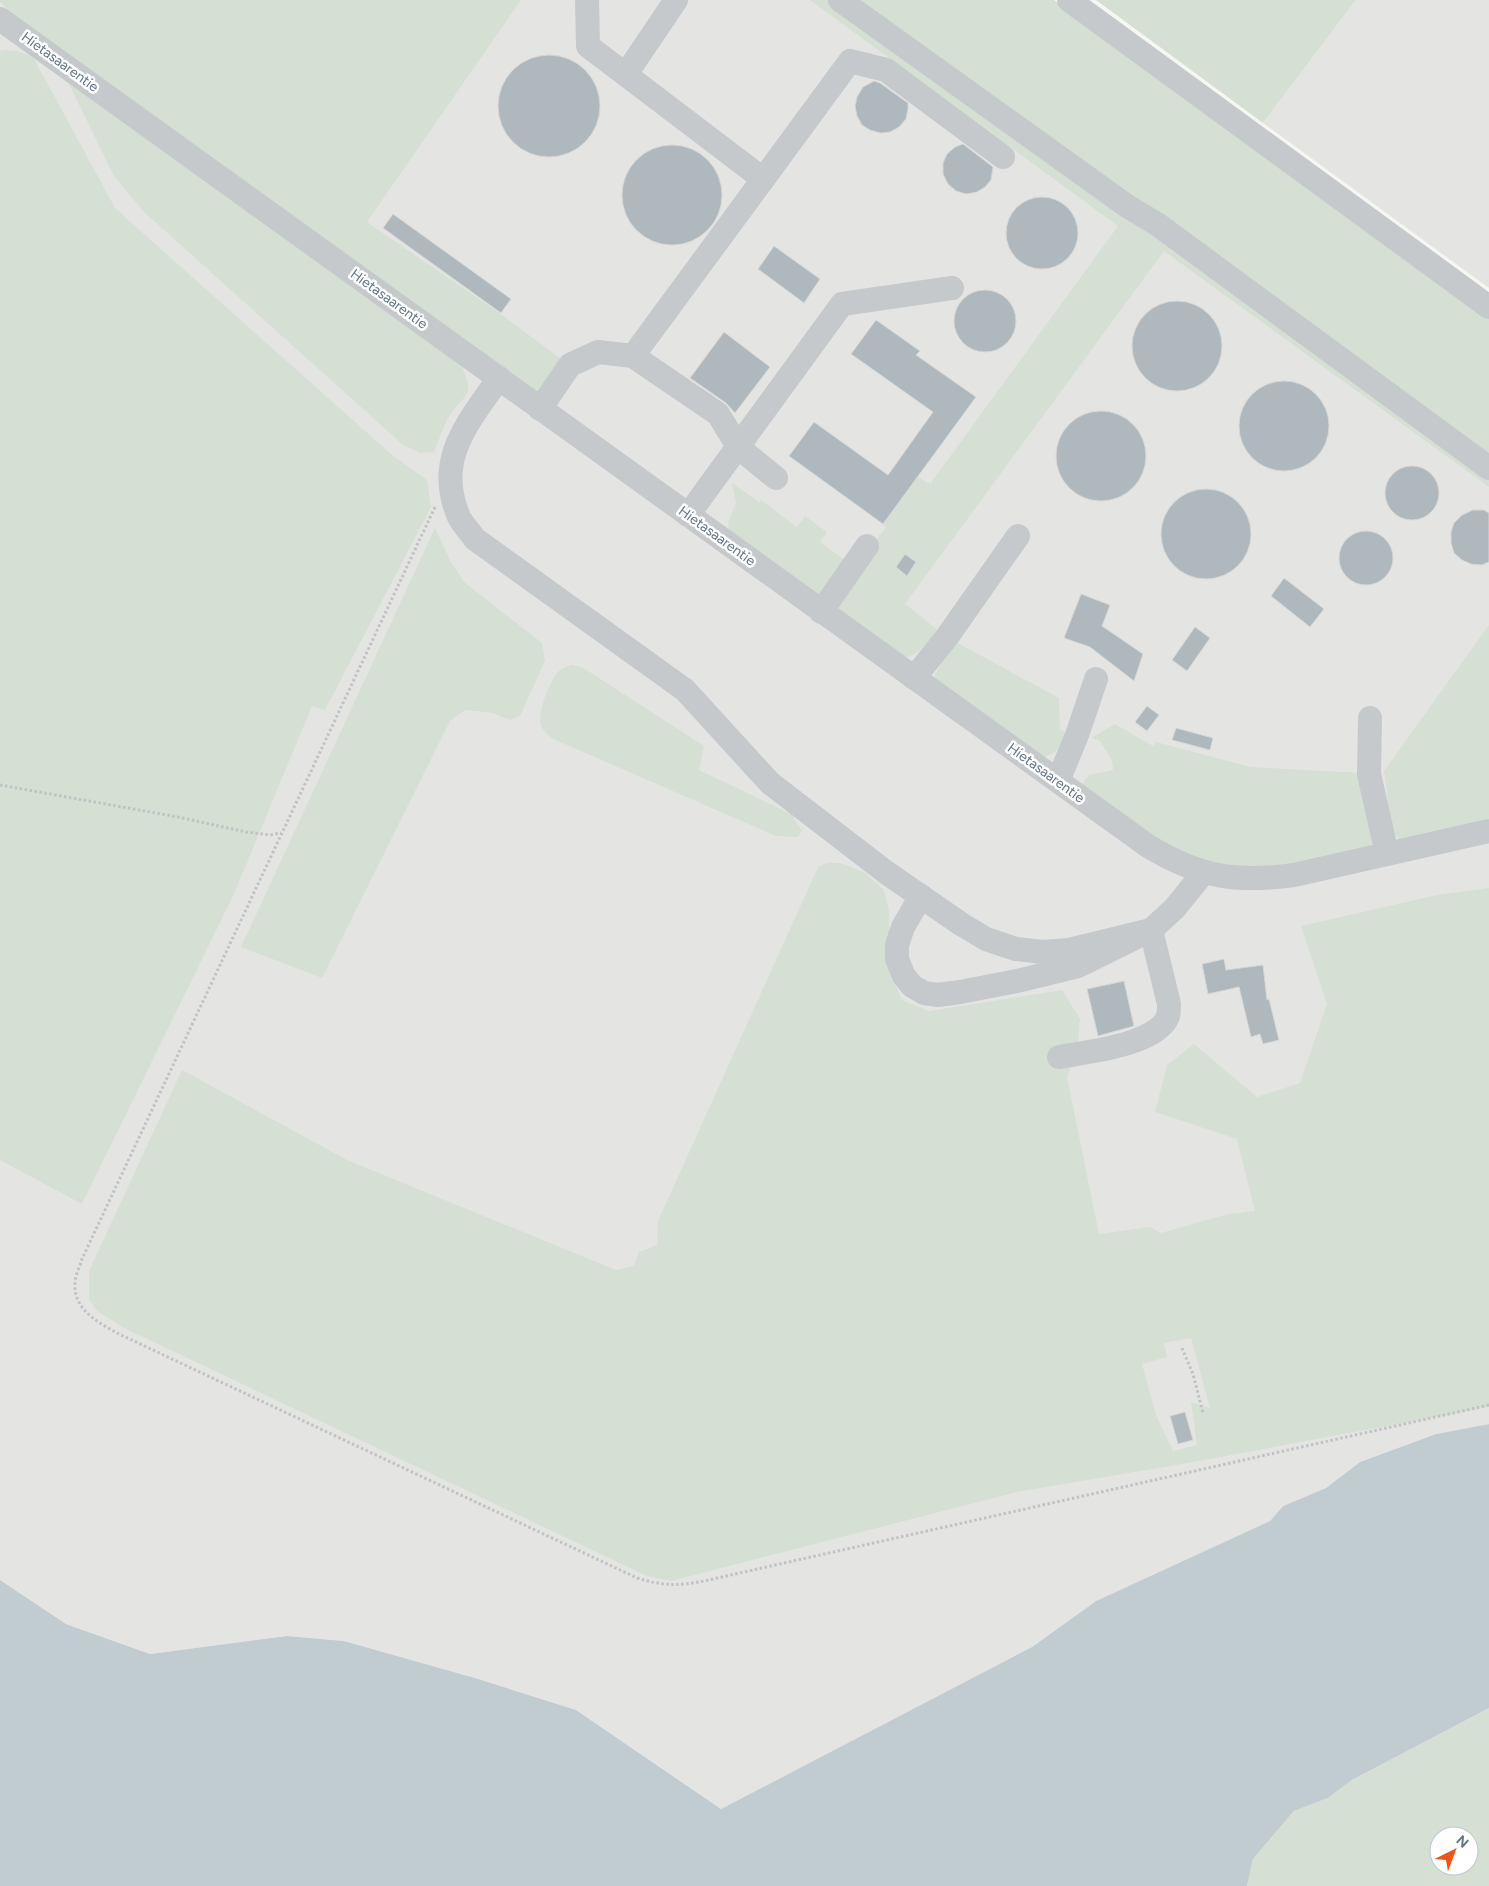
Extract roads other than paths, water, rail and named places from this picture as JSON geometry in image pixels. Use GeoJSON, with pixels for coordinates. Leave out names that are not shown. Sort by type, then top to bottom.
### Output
{"type":"FeatureCollection","features":[{"type":"Feature","properties":{"kind":"street"},"geometry":{"type":"LineString","coordinates":[[587,0],[588,46],[764,179]]}},
{"type":"Feature","properties":{"kind":"street"},"geometry":{"type":"LineString","coordinates":[[626,74],[676,0]]}},
{"type":"Feature","properties":{"kind":"street"},"geometry":{"type":"LineString","coordinates":[[840,0],[1127,206],[1157,224],[1489,468]]}},
{"type":"Feature","properties":{"kind":"street"},"geometry":{"type":"LineString","coordinates":[[1068,0],[1489,307]]}},
{"type":"Feature","properties":{"kind":"street","name":"Hietasaarentie"},"geometry":{"type":"LineString","coordinates":[[0,19],[821,612],[1157,851],[1184,865],[1204,872],[1234,878],[1269,878],[1294,875],[1489,831]]}},
{"type":"Feature","properties":{"kind":"street"},"geometry":{"type":"LineString","coordinates":[[633,356],[850,61],[886,70],[1003,156]]}},
{"type":"Feature","properties":{"kind":"street"},"geometry":{"type":"LineString","coordinates":[[688,515],[739,448],[842,304],[952,288]]}},
{"type":"Feature","properties":{"kind":"street"},"geometry":{"type":"LineString","coordinates":[[540,408],[570,365],[598,352],[633,356],[718,414],[739,448],[776,478]]}},
{"type":"Feature","properties":{"kind":"street"},"geometry":{"type":"LineString","coordinates":[[499,378],[465,427],[457,442],[450,474],[453,499],[460,519],[475,539],[684,690],[770,783],[920,896],[961,924],[986,938],[1016,949],[1043,952],[1070,950],[1151,930]]}},
{"type":"Feature","properties":{"kind":"street"},"geometry":{"type":"LineString","coordinates":[[914,678],[947,637],[1018,536]]}},
{"type":"Feature","properties":{"kind":"street"},"geometry":{"type":"LineString","coordinates":[[821,612],[867,546]]}},
{"type":"Feature","properties":{"kind":"street"},"geometry":{"type":"LineString","coordinates":[[1058,781],[1077,735],[1096,679]]}},
{"type":"Feature","properties":{"kind":"street"},"geometry":{"type":"LineString","coordinates":[[1370,718],[1370,774],[1387,854]]}},
{"type":"Feature","properties":{"kind":"street"},"geometry":{"type":"LineString","coordinates":[[920,896],[902,927],[897,945],[897,959],[904,976],[912,986],[924,992],[938,995],[1017,981],[1078,966],[1151,930],[1175,908],[1204,872]]}},
{"type":"Feature","properties":{"kind":"street"},"geometry":{"type":"LineString","coordinates":[[1059,1057],[1132,1043],[1157,1029],[1168,1016],[1169,1004],[1151,930]]}}]}
